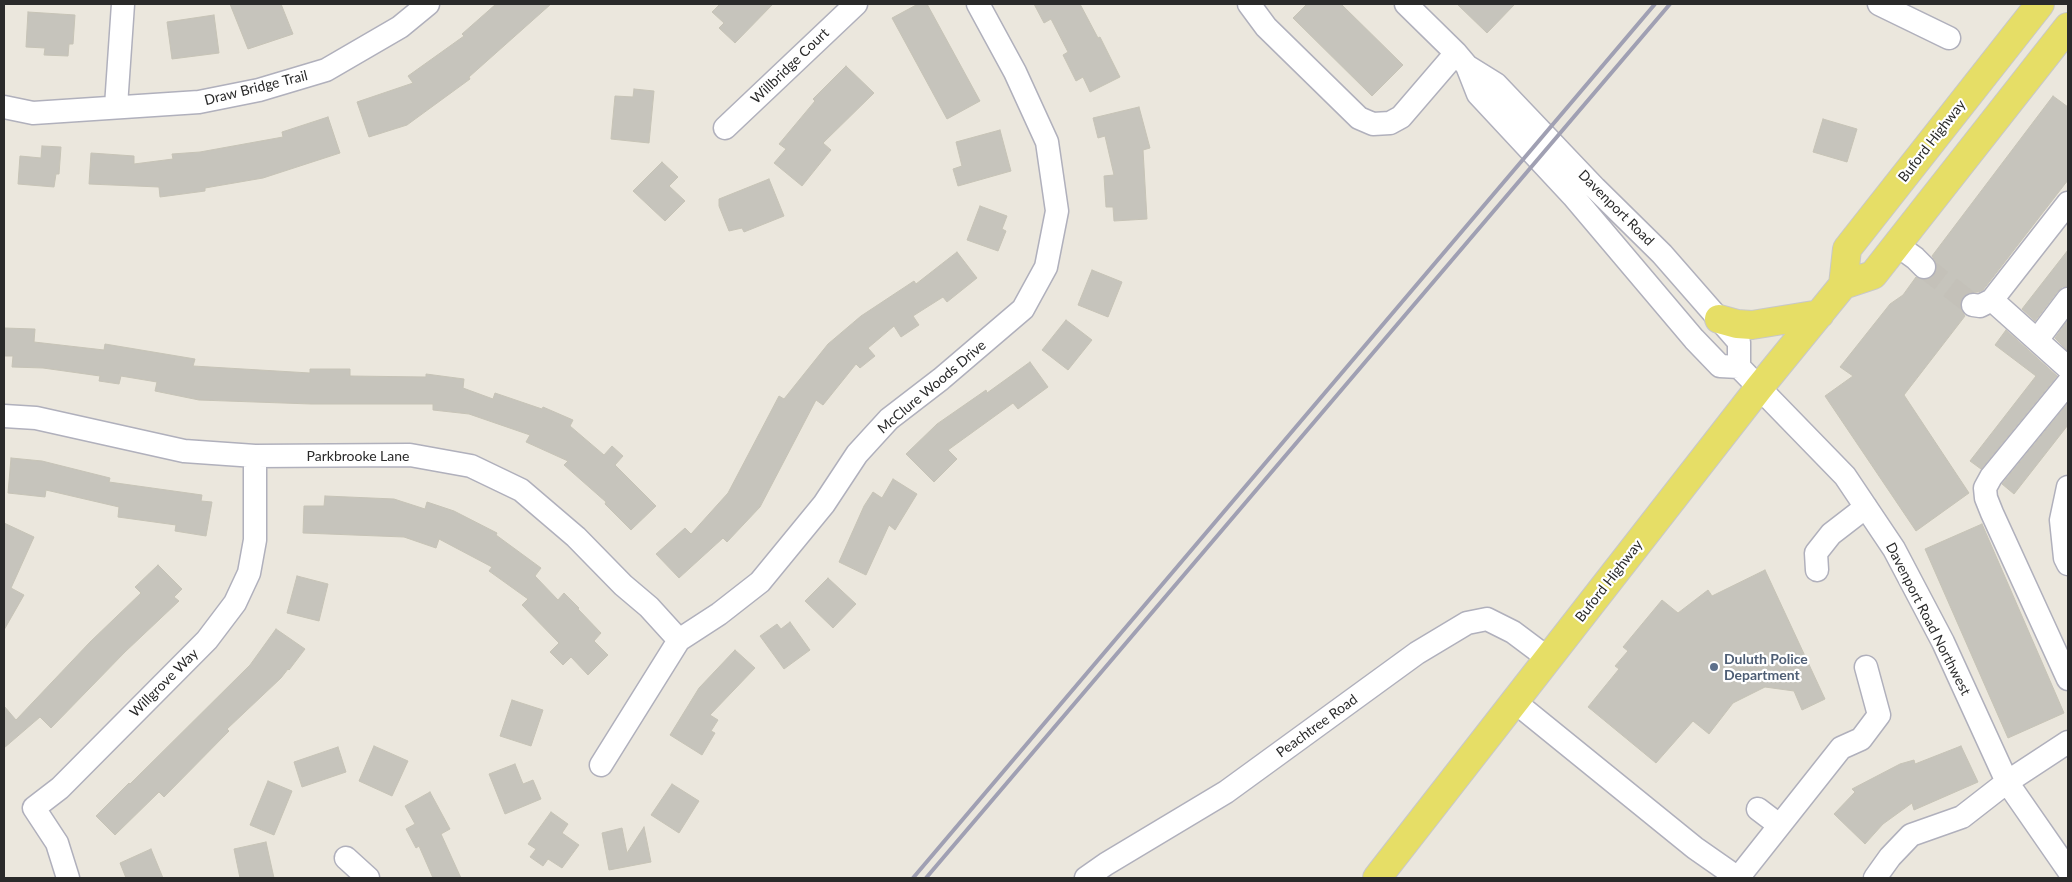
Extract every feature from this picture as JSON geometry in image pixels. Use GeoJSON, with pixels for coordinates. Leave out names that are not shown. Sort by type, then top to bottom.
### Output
{"type":"FeatureCollection","features":[{"type":"Feature","properties":{"kind":"main road","name":"Buford Highway"},"geometry":{"type":"LineString","coordinates":[[1377,878],[1759,388],[1843,286],[1847,249],[2040,4]]}},
{"type":"Feature","properties":{"kind":"main road"},"geometry":{"type":"LineString","coordinates":[[1843,286],[1873,275],[2067,26]]}},
{"type":"Feature","properties":{"kind":"main road"},"geometry":{"type":"LineString","coordinates":[[1719,319],[1737,324],[1752,325],[1820,314]]}},
{"type":"Feature","properties":{"kind":"street"},"geometry":{"type":"LineString","coordinates":[[116,106],[123,4]]}},
{"type":"Feature","properties":{"kind":"street","name":"Draw Bridge Trail"},"geometry":{"type":"LineString","coordinates":[[4,107],[33,113],[199,102],[259,90],[326,70],[400,28],[428,4]]}},
{"type":"Feature","properties":{"kind":"street","name":"Willbridge Court"},"geometry":{"type":"LineString","coordinates":[[725,128],[856,4]]}},
{"type":"Feature","properties":{"kind":"street","name":"McClure Woods Drive"},"geometry":{"type":"LineString","coordinates":[[601,765],[679,640],[719,614],[760,582],[824,504],[857,454],[888,420],[941,380],[1023,309],[1046,268],[1057,211],[1047,142],[1015,72],[978,4]]}},
{"type":"Feature","properties":{"kind":"street"},"geometry":{"type":"LineString","coordinates":[[1249,4],[1266,27],[1359,118],[1373,124],[1390,123],[1401,117],[1461,60]]}},
{"type":"Feature","properties":{"kind":"street","name":"Davenport Road"},"geometry":{"type":"LineString","coordinates":[[1406,4],[1461,60],[1496,84],[1662,254],[1739,342],[1739,367],[1720,366],[1694,339],[1573,196],[1478,94],[1461,60]]}},
{"type":"Feature","properties":{"kind":"street"},"geometry":{"type":"LineString","coordinates":[[1892,6],[1949,38]]}},
{"type":"Feature","properties":{"kind":"street"},"geometry":{"type":"LineString","coordinates":[[2068,203],[1982,303],[2037,340],[2068,368]]}},
{"type":"Feature","properties":{"kind":"street"},"geometry":{"type":"LineString","coordinates":[[1897,246],[1915,258],[1924,267]]}},
{"type":"Feature","properties":{"kind":"street"},"geometry":{"type":"LineString","coordinates":[[2037,340],[2068,299]]}},
{"type":"Feature","properties":{"kind":"street"},"geometry":{"type":"LineString","coordinates":[[1739,367],[1759,388]]}},
{"type":"Feature","properties":{"kind":"street"},"geometry":{"type":"LineString","coordinates":[[2068,383],[1991,477],[1985,488],[1986,498],[1992,513],[2068,679]]}},
{"type":"Feature","properties":{"kind":"street","name":"Davenport Road Northwest"},"geometry":{"type":"LineString","coordinates":[[1759,388],[1845,476],[1894,549],[1943,642],[2007,782],[2068,870]]}},
{"type":"Feature","properties":{"kind":"street","name":"Parkbrooke Lane"},"geometry":{"type":"LineString","coordinates":[[4,416],[36,418],[184,451],[255,456],[410,455],[471,466],[522,490],[576,537],[623,585],[649,607],[679,640]]}},
{"type":"Feature","properties":{"kind":"street","name":"Willgrove Way"},"geometry":{"type":"LineString","coordinates":[[68,878],[57,842],[34,808],[60,788],[207,640],[235,603],[249,573],[255,540],[255,456]]}},
{"type":"Feature","properties":{"kind":"street"},"geometry":{"type":"LineString","coordinates":[[2068,487],[2061,520],[2065,558],[2068,564]]}},
{"type":"Feature","properties":{"kind":"street"},"geometry":{"type":"LineString","coordinates":[[1817,570],[1816,553],[1831,534],[1866,507]]}},
{"type":"Feature","properties":{"kind":"street","name":"Peachtree Road"},"geometry":{"type":"LineString","coordinates":[[1086,878],[1226,792],[1417,653],[1467,623],[1486,618],[1513,632],[1549,659]]}},
{"type":"Feature","properties":{"kind":"street"},"geometry":{"type":"LineString","coordinates":[[1515,702],[1585,770],[1683,848],[1730,876],[1738,878],[1841,748],[1861,739],[1879,715],[1866,667]]}},
{"type":"Feature","properties":{"kind":"street"},"geometry":{"type":"LineString","coordinates":[[1875,878],[1890,857],[1911,835],[1962,817],[2007,782],[2068,742]]}},
{"type":"Feature","properties":{"kind":"street"},"geometry":{"type":"LineString","coordinates":[[1758,809],[1779,825]]}},
{"type":"Feature","properties":{"kind":"street"},"geometry":{"type":"LineString","coordinates":[[346,858],[368,878]]}},
{"type":"Feature","properties":{"kind":"building"},"geometry":{"type":"Polygon","coordinates":[[[230,4],[281,4],[293,34],[248,49],[230,4]]]}},
{"type":"Feature","properties":{"kind":"building"},"geometry":{"type":"Polygon","coordinates":[[[496,4],[551,4],[469,77],[470,79],[407,125],[369,137],[357,102],[413,83],[408,76],[464,36],[462,34],[496,4]]]}},
{"type":"Feature","properties":{"kind":"building"},"geometry":{"type":"Polygon","coordinates":[[[720,4],[773,4],[735,43],[719,28],[724,23],[712,12],[720,4]]]}},
{"type":"Feature","properties":{"kind":"building"},"geometry":{"type":"Polygon","coordinates":[[[918,4],[927,4],[980,101],[947,119],[892,18],[918,4]]]}},
{"type":"Feature","properties":{"kind":"building"},"geometry":{"type":"Polygon","coordinates":[[[1034,4],[1080,4],[1098,38],[1100,37],[1120,77],[1090,92],[1083,77],[1076,81],[1063,55],[1068,52],[1051,19],[1044,23],[1034,4]]]}},
{"type":"Feature","properties":{"kind":"building"},"geometry":{"type":"Polygon","coordinates":[[[1307,4],[1341,4],[1403,65],[1372,96],[1293,18],[1307,4]]]}},
{"type":"Feature","properties":{"kind":"building"},"geometry":{"type":"Polygon","coordinates":[[[1457,4],[1515,4],[1487,33],[1457,4]]]}},
{"type":"Feature","properties":{"kind":"building"},"geometry":{"type":"Polygon","coordinates":[[[28,12],[75,15],[73,44],[69,44],[68,56],[44,55],[45,48],[26,47],[28,12]]]}},
{"type":"Feature","properties":{"kind":"building"},"geometry":{"type":"Polygon","coordinates":[[[214,15],[219,53],[172,59],[167,22],[214,15]]]}},
{"type":"Feature","properties":{"kind":"building"},"geometry":{"type":"Polygon","coordinates":[[[846,66],[874,93],[823,143],[831,150],[802,186],[774,163],[786,149],[779,144],[815,101],[813,99],[846,66]]]}},
{"type":"Feature","properties":{"kind":"building"},"geometry":{"type":"Polygon","coordinates":[[[634,89],[654,91],[649,143],[611,139],[615,96],[633,97],[634,89]]]}},
{"type":"Feature","properties":{"kind":"building"},"geometry":{"type":"Polygon","coordinates":[[[2053,96],[2068,107],[2068,180],[1983,290],[1969,293],[1962,297],[1960,304],[1965,316],[1904,395],[1969,493],[1916,531],[1825,396],[1853,376],[1840,367],[1890,304],[1903,295],[1916,277],[1927,280],[1934,276],[1937,264],[1932,256],[2053,96]]]}},
{"type":"Feature","properties":{"kind":"building"},"geometry":{"type":"Polygon","coordinates":[[[1139,107],[1150,148],[1143,150],[1147,219],[1114,221],[1113,207],[1106,207],[1104,176],[1114,175],[1105,136],[1098,138],[1093,118],[1139,107]]]}},
{"type":"Feature","properties":{"kind":"building"},"geometry":{"type":"Polygon","coordinates":[[[328,117],[340,153],[263,178],[205,188],[205,191],[160,197],[159,187],[89,184],[91,153],[134,156],[134,164],[173,159],[172,154],[200,152],[283,137],[282,132],[328,117]]]}},
{"type":"Feature","properties":{"kind":"building"},"geometry":{"type":"Polygon","coordinates":[[[1823,119],[1857,129],[1847,162],[1813,152],[1823,119]]]}},
{"type":"Feature","properties":{"kind":"building"},"geometry":{"type":"Polygon","coordinates":[[[1000,130],[1011,171],[958,186],[953,169],[962,166],[956,142],[1000,130]]]}},
{"type":"Feature","properties":{"kind":"building"},"geometry":{"type":"Polygon","coordinates":[[[42,146],[61,147],[59,174],[56,174],[54,187],[18,184],[20,156],[41,158],[42,146]]]}},
{"type":"Feature","properties":{"kind":"building"},"geometry":{"type":"Polygon","coordinates":[[[662,162],[678,177],[669,186],[685,201],[665,221],[633,191],[662,162]]]}},
{"type":"Feature","properties":{"kind":"building"},"geometry":{"type":"Polygon","coordinates":[[[769,179],[784,216],[744,232],[742,228],[729,231],[719,206],[719,199],[769,179]]]}},
{"type":"Feature","properties":{"kind":"building"},"geometry":{"type":"Polygon","coordinates":[[[980,206],[1007,216],[1002,229],[1006,231],[998,251],[967,240],[980,206]]]}},
{"type":"Feature","properties":{"kind":"building"},"geometry":{"type":"Polygon","coordinates":[[[2068,250],[2068,286],[2062,287],[2058,291],[2035,321],[2022,309],[2068,250]]]}},
{"type":"Feature","properties":{"kind":"building"},"geometry":{"type":"Polygon","coordinates":[[[957,252],[977,278],[947,302],[943,297],[913,316],[919,325],[901,337],[894,326],[868,348],[875,356],[860,368],[856,364],[823,405],[816,400],[760,507],[727,542],[723,538],[679,578],[656,554],[685,528],[691,534],[728,493],[779,396],[784,399],[828,344],[861,316],[914,281],[916,284],[957,252]]]}},
{"type":"Feature","properties":{"kind":"building"},"geometry":{"type":"Polygon","coordinates":[[[1092,270],[1122,282],[1108,317],[1078,305],[1092,270]]]}},
{"type":"Feature","properties":{"kind":"building"},"geometry":{"type":"Polygon","coordinates":[[[1066,320],[1092,340],[1068,370],[1042,350],[1066,320]]]}},
{"type":"Feature","properties":{"kind":"building"},"geometry":{"type":"Polygon","coordinates":[[[2068,320],[2068,351],[2055,338],[2068,320]]]}},
{"type":"Feature","properties":{"kind":"building"},"geometry":{"type":"Polygon","coordinates":[[[4,328],[35,329],[34,342],[104,350],[105,344],[195,359],[193,366],[310,373],[310,369],[350,369],[350,376],[426,377],[426,374],[464,379],[463,388],[493,399],[495,393],[542,409],[543,407],[573,420],[570,426],[604,455],[612,446],[623,456],[615,465],[656,506],[631,530],[605,504],[606,502],[564,465],[568,461],[526,442],[530,435],[469,414],[433,410],[433,404],[311,404],[199,400],[155,391],[157,382],[121,376],[119,384],[99,381],[100,376],[43,368],[12,367],[13,356],[4,356],[4,328]]]}},
{"type":"Feature","properties":{"kind":"building"},"geometry":{"type":"Polygon","coordinates":[[[2006,330],[2057,376],[1981,469],[1970,461],[2036,376],[1995,345],[2006,330]]]}},
{"type":"Feature","properties":{"kind":"building"},"geometry":{"type":"Polygon","coordinates":[[[1030,362],[1048,387],[1018,409],[1013,403],[948,450],[957,459],[934,482],[906,454],[937,424],[986,390],[987,393],[1030,362]]]}},
{"type":"Feature","properties":{"kind":"building"},"geometry":{"type":"Polygon","coordinates":[[[2068,403],[2068,425],[2014,494],[2002,484],[2068,403]]]}},
{"type":"Feature","properties":{"kind":"building"},"geometry":{"type":"Polygon","coordinates":[[[11,458],[42,461],[110,478],[109,482],[202,495],[201,501],[212,502],[206,536],[175,531],[176,525],[118,517],[119,507],[46,490],[45,497],[8,493],[11,458]]]}},
{"type":"Feature","properties":{"kind":"building"},"geometry":{"type":"Polygon","coordinates":[[[893,479],[917,494],[895,530],[889,525],[866,575],[839,562],[864,506],[873,492],[882,498],[893,479]]]}},
{"type":"Feature","properties":{"kind":"building"},"geometry":{"type":"Polygon","coordinates":[[[325,496],[394,499],[425,509],[427,502],[454,511],[497,533],[496,535],[541,568],[535,576],[558,600],[564,593],[579,608],[601,633],[594,641],[608,655],[588,675],[571,657],[563,665],[550,652],[559,643],[522,605],[528,599],[489,571],[492,567],[439,539],[436,548],[404,537],[303,533],[304,506],[324,506],[325,496]]]}},
{"type":"Feature","properties":{"kind":"building"},"geometry":{"type":"Polygon","coordinates":[[[4,523],[34,537],[11,588],[24,595],[4,630],[4,523]]]}},
{"type":"Feature","properties":{"kind":"building"},"geometry":{"type":"Polygon","coordinates":[[[1982,524],[2064,713],[2008,738],[1925,549],[1982,524]]]}},
{"type":"Feature","properties":{"kind":"building"},"geometry":{"type":"Polygon","coordinates":[[[158,565],[182,589],[174,597],[179,601],[125,652],[51,728],[40,717],[4,748],[4,706],[16,720],[90,642],[141,593],[135,587],[158,565]]]}},
{"type":"Feature","properties":{"kind":"building","name":"Duluth Police Department"},"geometry":{"type":"Polygon","coordinates":[[[1765,570],[1825,699],[1802,710],[1794,691],[1765,687],[1733,703],[1709,734],[1693,721],[1656,763],[1588,707],[1619,669],[1615,666],[1628,651],[1623,647],[1662,600],[1678,613],[1708,590],[1712,596],[1765,570]]]}},
{"type":"Feature","properties":{"kind":"building"},"geometry":{"type":"Polygon","coordinates":[[[297,576],[328,584],[319,621],[287,613],[297,576]]]}},
{"type":"Feature","properties":{"kind":"building"},"geometry":{"type":"Polygon","coordinates":[[[828,578],[856,604],[833,628],[805,601],[828,578]]]}},
{"type":"Feature","properties":{"kind":"building"},"geometry":{"type":"Polygon","coordinates":[[[790,622],[810,650],[784,669],[760,636],[777,624],[781,629],[790,622]]]}},
{"type":"Feature","properties":{"kind":"building"},"geometry":{"type":"Polygon","coordinates":[[[276,629],[305,649],[289,670],[227,729],[229,731],[164,797],[159,792],[115,835],[96,816],[250,665],[276,629]]]}},
{"type":"Feature","properties":{"kind":"building"},"geometry":{"type":"Polygon","coordinates":[[[735,650],[755,668],[710,715],[718,720],[711,731],[715,733],[702,755],[670,735],[699,688],[735,650]]]}},
{"type":"Feature","properties":{"kind":"building"},"geometry":{"type":"Polygon","coordinates":[[[512,700],[543,710],[531,746],[500,736],[512,700]]]}},
{"type":"Feature","properties":{"kind":"building"},"geometry":{"type":"Polygon","coordinates":[[[374,746],[408,761],[392,796],[359,781],[374,746]]]}},
{"type":"Feature","properties":{"kind":"building"},"geometry":{"type":"Polygon","coordinates":[[[1961,746],[1978,782],[1914,810],[1912,803],[1883,824],[1865,844],[1834,814],[1855,792],[1852,789],[1900,764],[1914,760],[1915,764],[1961,746]]]}},
{"type":"Feature","properties":{"kind":"building"},"geometry":{"type":"Polygon","coordinates":[[[338,747],[346,772],[302,787],[294,762],[338,747]]]}},
{"type":"Feature","properties":{"kind":"building"},"geometry":{"type":"Polygon","coordinates":[[[515,764],[523,784],[533,780],[541,799],[505,814],[489,774],[515,764]]]}},
{"type":"Feature","properties":{"kind":"building"},"geometry":{"type":"Polygon","coordinates":[[[268,781],[292,791],[274,835],[250,825],[268,781]]]}},
{"type":"Feature","properties":{"kind":"building"},"geometry":{"type":"Polygon","coordinates":[[[672,784],[699,801],[679,833],[651,815],[672,784]]]}},
{"type":"Feature","properties":{"kind":"building"},"geometry":{"type":"Polygon","coordinates":[[[430,792],[450,829],[441,834],[461,878],[433,878],[419,846],[416,848],[406,829],[415,824],[405,806],[430,792]]]}},
{"type":"Feature","properties":{"kind":"building"},"geometry":{"type":"Polygon","coordinates":[[[551,812],[568,824],[562,833],[579,845],[562,868],[548,859],[543,866],[530,857],[536,849],[528,844],[551,812]]]}},
{"type":"Feature","properties":{"kind":"building"},"geometry":{"type":"Polygon","coordinates":[[[644,827],[651,862],[609,870],[602,833],[622,828],[627,853],[644,827]]]}},
{"type":"Feature","properties":{"kind":"building"},"geometry":{"type":"Polygon","coordinates":[[[266,842],[274,878],[240,878],[234,849],[266,842]]]}},
{"type":"Feature","properties":{"kind":"building"},"geometry":{"type":"Polygon","coordinates":[[[151,849],[163,878],[126,878],[120,863],[151,849]]]}},
{"type":"Feature","properties":{"kind":"tunnel"},"geometry":{"type":"LineString","coordinates":[[1924,267],[1973,305]]}},
{"type":"Feature","properties":{"kind":"railway"},"geometry":{"type":"LineString","coordinates":[[913,878],[1655,4]]}},
{"type":"Feature","properties":{"kind":"railway"},"geometry":{"type":"LineString","coordinates":[[926,878],[1670,4]]}},
{"type":"Feature","properties":{"kind":"place","name":"Duluth Police Department"},"geometry":{"type":"Point","coordinates":[1714,667]}}]}
